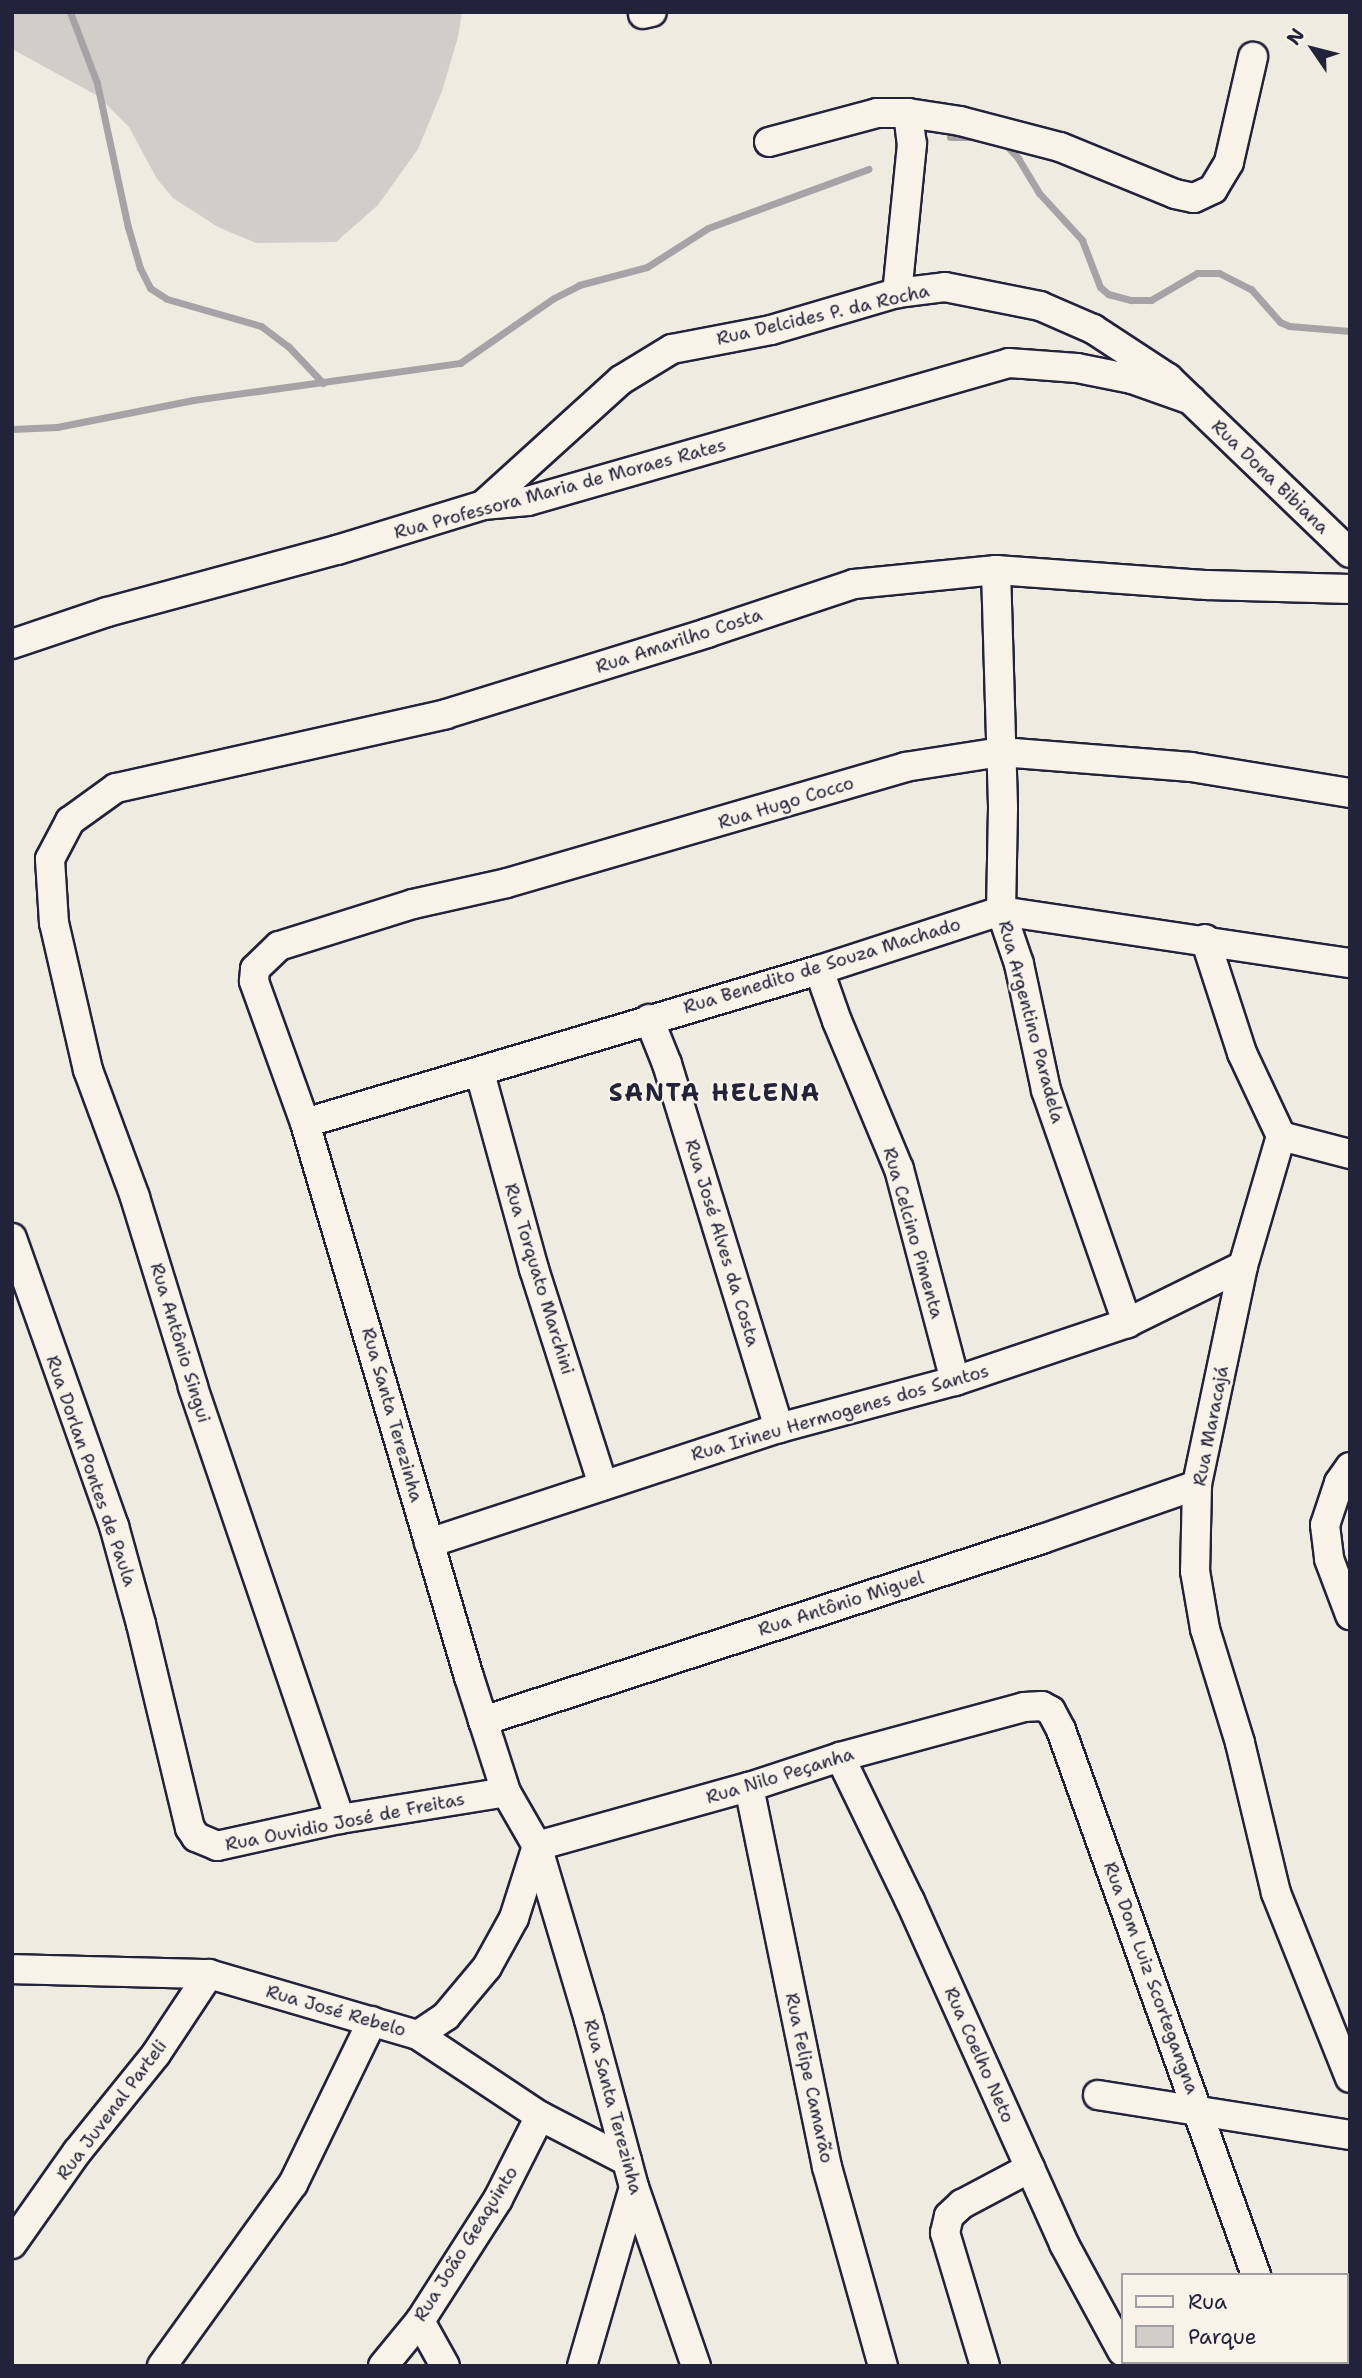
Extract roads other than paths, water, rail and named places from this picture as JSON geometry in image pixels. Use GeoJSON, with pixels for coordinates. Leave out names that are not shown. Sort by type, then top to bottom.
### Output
{"type":"FeatureCollection","features":[{"type":"Feature","properties":{"kind":"street"},"geometry":{"type":"LineString","coordinates":[[769,142],[877,113],[908,113],[960,121],[1060,147],[1174,194],[1194,198],[1213,189],[1229,162],[1253,57]]}},
{"type":"Feature","properties":{"kind":"street"},"geometry":{"type":"LineString","coordinates":[[897,293],[912,144],[908,113]]}},
{"type":"Feature","properties":{"kind":"street","name":"Rua Delcides P. da Rocha"},"geometry":{"type":"LineString","coordinates":[[483,505],[621,380],[672,349],[771,330],[897,293],[945,287],[1040,306],[1093,329],[1168,378],[1191,400]]}},
{"type":"Feature","properties":{"kind":"street","name":"Rua Professora Maria de Moraes Rates"},"geometry":{"type":"LineString","coordinates":[[12,644],[107,612],[337,550],[483,505],[528,501],[1009,363],[1077,368],[1121,377],[1191,400]]}},
{"type":"Feature","properties":{"kind":"street","name":"Rua Dona Bibiana"},"geometry":{"type":"LineString","coordinates":[[1191,400],[1350,553]]}},
{"type":"Feature","properties":{"kind":"street","name":"Rua Amarilho Costa"},"geometry":{"type":"LineString","coordinates":[[50,859],[70,821],[116,789],[446,714],[707,634],[854,584],[996,570],[1207,585],[1350,589]]}},
{"type":"Feature","properties":{"kind":"street","name":"Rua Argentino Paradela"},"geometry":{"type":"LineString","coordinates":[[996,570],[1001,752],[1001,911],[1019,964],[1046,1090],[1127,1323]]}},
{"type":"Feature","properties":{"kind":"street","name":"Rua Hugo Cocco"},"geometry":{"type":"LineString","coordinates":[[254,981],[255,969],[279,946],[413,904],[507,883],[905,767],[1001,752],[1191,767],[1350,793]]}},
{"type":"Feature","properties":{"kind":"street","name":"Rua Antônio Singui"},"geometry":{"type":"LineString","coordinates":[[50,859],[54,923],[88,1070],[135,1198],[193,1386],[340,1819]]}},
{"type":"Feature","properties":{"kind":"street","name":"Rua Benedito de Souza Machado"},"geometry":{"type":"LineString","coordinates":[[305,1123],[819,970],[1001,911],[1205,939],[1350,963]]}},
{"type":"Feature","properties":{"kind":"street"},"geometry":{"type":"LineString","coordinates":[[1205,939],[1242,1053],[1281,1136],[1350,1154]]}},
{"type":"Feature","properties":{"kind":"street","name":"Rua Celcino Pimenta"},"geometry":{"type":"LineString","coordinates":[[819,970],[837,1021],[899,1169],[955,1381]]}},
{"type":"Feature","properties":{"kind":"street","name":"Rua Santa Terezinha"},"geometry":{"type":"LineString","coordinates":[[254,981],[305,1123],[483,1721],[506,1792],[537,1846],[631,2174],[696,2366]]}},
{"type":"Feature","properties":{"kind":"street","name":"Rua José Alves da Costa"},"geometry":{"type":"LineString","coordinates":[[649,1019],[667,1064],[779,1428]]}},
{"type":"Feature","properties":{"kind":"street","name":"Rua Torquato Marchini"},"geometry":{"type":"LineString","coordinates":[[480,1073],[534,1269],[603,1485]]}},
{"type":"Feature","properties":{"kind":"street","name":"Rua Maracajá"},"geometry":{"type":"LineString","coordinates":[[1281,1136],[1243,1266],[1197,1485],[1195,1571],[1205,1629],[1240,1743],[1276,1893],[1350,2078]]}},
{"type":"Feature","properties":{"kind":"street","name":"Rua Dorlan Pontes de Paula"},"geometry":{"type":"LineString","coordinates":[[13,1241],[114,1525],[141,1623],[190,1828]]}},
{"type":"Feature","properties":{"kind":"street","name":"Rua Irineu Hermogenes dos Santos"},"geometry":{"type":"LineString","coordinates":[[429,1543],[779,1428],[955,1381],[1127,1323],[1243,1266]]}},
{"type":"Feature","properties":{"kind":"street"},"geometry":{"type":"LineString","coordinates":[[1348,1604],[1329,1559],[1325,1525],[1339,1483],[1350,1467]]}},
{"type":"Feature","properties":{"kind":"street","name":"Rua Antônio Miguel"},"geometry":{"type":"LineString","coordinates":[[483,1721],[1042,1539],[1197,1485]]}},
{"type":"Feature","properties":{"kind":"street","name":"Rua Dom Luiz Scortegangna"},"geometry":{"type":"LineString","coordinates":[[1024,1707],[1042,1706],[1051,1711],[1061,1730],[1255,2273]]}},
{"type":"Feature","properties":{"kind":"street","name":"Rua Nilo Peçanha"},"geometry":{"type":"LineString","coordinates":[[537,1846],[749,1787],[841,1757],[1024,1707]]}},
{"type":"Feature","properties":{"kind":"street","name":"Rua Coelho Neto"},"geometry":{"type":"LineString","coordinates":[[841,1757],[910,1901],[1064,2244],[1120,2347]]}},
{"type":"Feature","properties":{"kind":"street","name":"Rua Felipe Camarão"},"geometry":{"type":"LineString","coordinates":[[749,1787],[827,2167],[883,2366]]}},
{"type":"Feature","properties":{"kind":"street","name":"Rua Ouvidio José de Freitas"},"geometry":{"type":"LineString","coordinates":[[190,1828],[196,1837],[217,1846],[340,1819],[506,1792]]}},
{"type":"Feature","properties":{"kind":"street"},"geometry":{"type":"LineString","coordinates":[[418,2035],[446,2016],[487,1967],[514,1918],[537,1846]]}},
{"type":"Feature","properties":{"kind":"street","name":"Rua José Rebelo"},"geometry":{"type":"LineString","coordinates":[[12,1969],[209,1974],[418,2035],[631,2174]]}},
{"type":"Feature","properties":{"kind":"street","name":"Rua Juvenal Parteli"},"geometry":{"type":"LineString","coordinates":[[12,2244],[78,2152],[156,2054],[209,1974]]}},
{"type":"Feature","properties":{"kind":"street"},"geometry":{"type":"LineString","coordinates":[[162,2366],[293,2184],[372,2021]]}},
{"type":"Feature","properties":{"kind":"street"},"geometry":{"type":"LineString","coordinates":[[1098,2095],[1350,2135]]}},
{"type":"Feature","properties":{"kind":"street","name":"Rua João Geaquinto"},"geometry":{"type":"LineString","coordinates":[[383,2366],[421,2321],[498,2199],[540,2116]]}},
{"type":"Feature","properties":{"kind":"street"},"geometry":{"type":"LineString","coordinates":[[985,2366],[945,2233],[949,2216],[962,2204],[1030,2168]]}},
{"type":"Feature","properties":{"kind":"street"},"geometry":{"type":"LineString","coordinates":[[582,2366],[631,2174]]}},
{"type":"Feature","properties":{"kind":"street"},"geometry":{"type":"LineString","coordinates":[[421,2321],[445,2366]]}},
{"type":"Feature","properties":{"kind":"waterway"},"geometry":{"type":"LineString","coordinates":[[70,12],[97,83],[128,227],[140,268],[150,288],[167,299],[261,326],[288,346],[323,383]]}},
{"type":"Feature","properties":{"kind":"waterway"},"geometry":{"type":"LineString","coordinates":[[950,137],[970,137]]}},
{"type":"Feature","properties":{"kind":"waterway"},"geometry":{"type":"LineString","coordinates":[[1006,145],[1018,158],[1039,193],[1082,240],[1100,287],[1108,294],[1131,300],[1151,300],[1197,273],[1219,273],[1251,289],[1280,322],[1289,326],[1350,331]]}},
{"type":"Feature","properties":{"kind":"waterway"},"geometry":{"type":"LineString","coordinates":[[12,429],[57,427],[193,400],[460,363],[554,298],[579,285],[647,267],[708,228],[868,169]]}},
{"type":"Feature","properties":{"kind":"district","name":"SANTA HELENA"},"geometry":{"type":"Point","coordinates":[715,1094]}}]}
